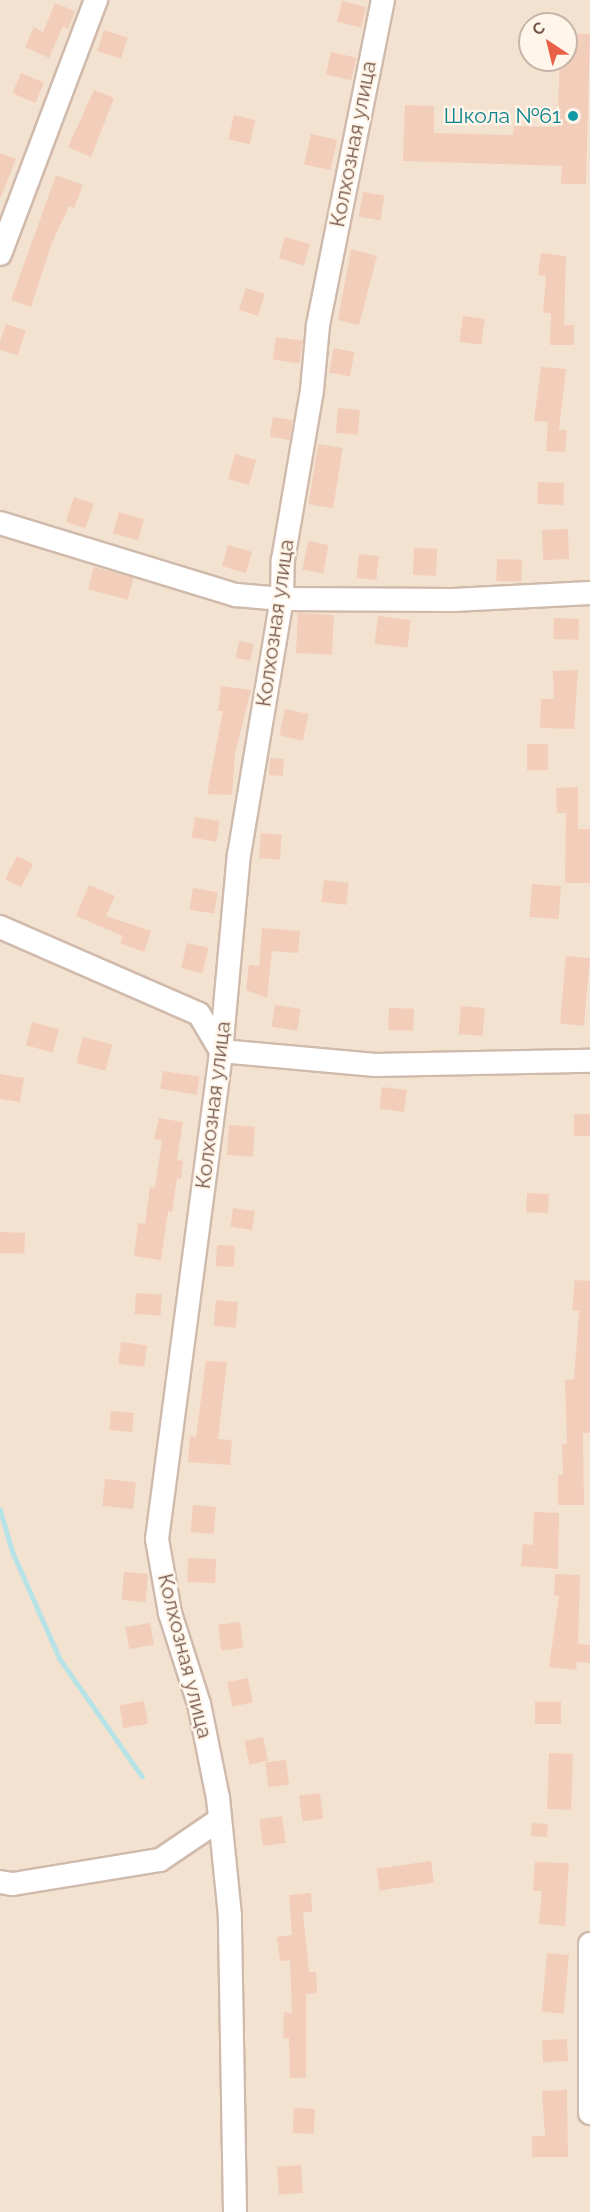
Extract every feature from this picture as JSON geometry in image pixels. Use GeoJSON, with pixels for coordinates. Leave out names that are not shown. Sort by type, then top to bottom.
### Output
{"type":"FeatureCollection","features":[{"type":"Feature","properties":{"kind":"street"},"geometry":{"type":"LineString","coordinates":[[0,254],[96,0]]}},
{"type":"Feature","properties":{"kind":"street","name":"Колхозная улица"},"geometry":{"type":"LineString","coordinates":[[235,2212],[230,1916],[219,1820],[199,1704],[170,1613],[157,1539],[221,1051],[239,855],[282,599],[283,560],[312,390],[318,325],[383,0]]}},
{"type":"Feature","properties":{"kind":"street"},"geometry":{"type":"LineString","coordinates":[[0,523],[236,595],[282,599],[453,600],[590,594]]}},
{"type":"Feature","properties":{"kind":"street"},"geometry":{"type":"LineString","coordinates":[[0,927],[199,1014],[221,1051],[375,1065],[590,1061]]}},
{"type":"Feature","properties":{"kind":"street"},"geometry":{"type":"LineString","coordinates":[[0,1882],[13,1884],[160,1860],[219,1820]]}},
{"type":"Feature","properties":{"kind":"street"},"geometry":{"type":"LineString","coordinates":[[590,1944],[590,2112]]}},
{"type":"Feature","properties":{"kind":"shaded area"},"geometry":{"type":"Polygon","coordinates":[[[0,0],[590,0],[590,2212],[0,2212],[0,0]]]}},
{"type":"Feature","properties":{"kind":"building"},"geometry":{"type":"Polygon","coordinates":[[[342,1],[366,7],[361,27],[337,21],[342,1]]]}},
{"type":"Feature","properties":{"kind":"building"},"geometry":{"type":"Polygon","coordinates":[[[55,3],[75,11],[68,29],[63,26],[49,58],[25,47],[34,27],[43,32],[55,3]]]}},
{"type":"Feature","properties":{"kind":"building"},"geometry":{"type":"Polygon","coordinates":[[[104,30],[128,38],[121,59],[97,51],[104,30]]]}},
{"type":"Feature","properties":{"kind":"building","name":"Школа №61"},"geometry":{"type":"Polygon","coordinates":[[[578,34],[590,34],[586,184],[561,184],[562,166],[403,161],[405,105],[434,106],[434,133],[513,135],[514,126],[557,127],[559,72],[578,72],[578,34]]]}},
{"type":"Feature","properties":{"kind":"building"},"geometry":{"type":"Polygon","coordinates":[[[331,52],[356,58],[351,80],[326,74],[331,52]]]}},
{"type":"Feature","properties":{"kind":"building"},"geometry":{"type":"Polygon","coordinates":[[[21,73],[44,83],[35,103],[12,93],[21,73]]]}},
{"type":"Feature","properties":{"kind":"building"},"geometry":{"type":"Polygon","coordinates":[[[94,90],[114,98],[91,157],[68,147],[94,90]]]}},
{"type":"Feature","properties":{"kind":"building"},"geometry":{"type":"Polygon","coordinates":[[[234,115],[255,120],[250,144],[228,139],[234,115]]]}},
{"type":"Feature","properties":{"kind":"building"},"geometry":{"type":"Polygon","coordinates":[[[311,134],[337,140],[330,170],[304,164],[311,134]]]}},
{"type":"Feature","properties":{"kind":"building"},"geometry":{"type":"Polygon","coordinates":[[[0,153],[16,159],[1,197],[0,197],[0,153]]]}},
{"type":"Feature","properties":{"kind":"building"},"geometry":{"type":"Polygon","coordinates":[[[56,175],[83,185],[74,208],[69,206],[51,245],[31,307],[11,300],[56,175]]]}},
{"type":"Feature","properties":{"kind":"building"},"geometry":{"type":"Polygon","coordinates":[[[363,192],[385,196],[380,220],[359,217],[363,192]]]}},
{"type":"Feature","properties":{"kind":"building"},"geometry":{"type":"Polygon","coordinates":[[[285,237],[310,244],[304,265],[279,258],[285,237]]]}},
{"type":"Feature","properties":{"kind":"building"},"geometry":{"type":"Polygon","coordinates":[[[351,249],[377,256],[359,325],[338,320],[351,249]]]}},
{"type":"Feature","properties":{"kind":"building"},"geometry":{"type":"Polygon","coordinates":[[[541,253],[566,256],[564,325],[574,325],[574,345],[550,345],[551,313],[543,313],[546,276],[538,275],[541,253]]]}},
{"type":"Feature","properties":{"kind":"building"},"geometry":{"type":"Polygon","coordinates":[[[246,288],[265,294],[258,316],[239,310],[246,288]]]}},
{"type":"Feature","properties":{"kind":"building"},"geometry":{"type":"Polygon","coordinates":[[[463,316],[485,319],[481,345],[459,342],[463,316]]]}},
{"type":"Feature","properties":{"kind":"building"},"geometry":{"type":"Polygon","coordinates":[[[6,324],[26,331],[17,355],[0,349],[0,341],[6,324]]]}},
{"type":"Feature","properties":{"kind":"building"},"geometry":{"type":"Polygon","coordinates":[[[276,337],[303,341],[300,364],[273,360],[276,337]]]}},
{"type":"Feature","properties":{"kind":"building"},"geometry":{"type":"Polygon","coordinates":[[[334,348],[355,352],[350,377],[329,373],[334,348]]]}},
{"type":"Feature","properties":{"kind":"building"},"geometry":{"type":"Polygon","coordinates":[[[541,367],[566,369],[559,430],[567,430],[565,452],[546,451],[548,422],[534,421],[541,367]]]}},
{"type":"Feature","properties":{"kind":"building"},"geometry":{"type":"Polygon","coordinates":[[[338,408],[360,410],[358,435],[336,433],[338,408]]]}},
{"type":"Feature","properties":{"kind":"building"},"geometry":{"type":"Polygon","coordinates":[[[273,417],[293,420],[290,440],[270,437],[273,417]]]}},
{"type":"Feature","properties":{"kind":"building"},"geometry":{"type":"Polygon","coordinates":[[[318,444],[343,448],[333,508],[308,504],[318,444]]]}},
{"type":"Feature","properties":{"kind":"building"},"geometry":{"type":"Polygon","coordinates":[[[235,454],[256,460],[249,485],[228,479],[235,454]]]}},
{"type":"Feature","properties":{"kind":"building"},"geometry":{"type":"Polygon","coordinates":[[[538,482],[564,483],[563,505],[537,504],[538,482]]]}},
{"type":"Feature","properties":{"kind":"building"},"geometry":{"type":"Polygon","coordinates":[[[74,497],[94,504],[85,528],[66,522],[74,497]]]}},
{"type":"Feature","properties":{"kind":"building"},"geometry":{"type":"Polygon","coordinates":[[[119,512],[144,519],[138,540],[113,533],[119,512]]]}},
{"type":"Feature","properties":{"kind":"building"},"geometry":{"type":"Polygon","coordinates":[[[568,529],[569,559],[543,560],[542,530],[568,529]]]}},
{"type":"Feature","properties":{"kind":"building"},"geometry":{"type":"Polygon","coordinates":[[[308,541],[329,545],[323,573],[302,569],[308,541]]]}},
{"type":"Feature","properties":{"kind":"building"},"geometry":{"type":"Polygon","coordinates":[[[228,545],[252,552],[246,573],[222,566],[228,545]]]}},
{"type":"Feature","properties":{"kind":"building"},"geometry":{"type":"Polygon","coordinates":[[[414,548],[437,549],[436,576],[413,575],[414,548]]]}},
{"type":"Feature","properties":{"kind":"building"},"geometry":{"type":"Polygon","coordinates":[[[359,554],[379,556],[376,580],[356,578],[359,554]]]}},
{"type":"Feature","properties":{"kind":"building"},"geometry":{"type":"Polygon","coordinates":[[[497,559],[522,560],[521,582],[496,581],[497,559]]]}},
{"type":"Feature","properties":{"kind":"building"},"geometry":{"type":"Polygon","coordinates":[[[94,567],[134,578],[128,600],[88,589],[94,567]]]}},
{"type":"Feature","properties":{"kind":"building"},"geometry":{"type":"Polygon","coordinates":[[[298,613],[334,615],[332,655],[296,653],[298,613]]]}},
{"type":"Feature","properties":{"kind":"building"},"geometry":{"type":"Polygon","coordinates":[[[378,616],[411,620],[407,648],[375,644],[378,616]]]}},
{"type":"Feature","properties":{"kind":"building"},"geometry":{"type":"Polygon","coordinates":[[[554,618],[579,619],[578,640],[553,639],[554,618]]]}},
{"type":"Feature","properties":{"kind":"building"},"geometry":{"type":"Polygon","coordinates":[[[239,641],[254,644],[250,661],[236,658],[239,641]]]}},
{"type":"Feature","properties":{"kind":"building"},"geometry":{"type":"Polygon","coordinates":[[[578,670],[574,729],[540,728],[541,699],[554,699],[553,671],[578,670]]]}},
{"type":"Feature","properties":{"kind":"building"},"geometry":{"type":"Polygon","coordinates":[[[221,686],[251,690],[235,754],[232,795],[207,794],[223,711],[218,711],[221,686]]]}},
{"type":"Feature","properties":{"kind":"building"},"geometry":{"type":"Polygon","coordinates":[[[285,709],[308,714],[303,740],[279,735],[285,709]]]}},
{"type":"Feature","properties":{"kind":"building"},"geometry":{"type":"Polygon","coordinates":[[[527,744],[548,744],[548,770],[527,770],[527,744]]]}},
{"type":"Feature","properties":{"kind":"building"},"geometry":{"type":"Polygon","coordinates":[[[270,758],[284,759],[283,776],[269,775],[270,758]]]}},
{"type":"Feature","properties":{"kind":"building"},"geometry":{"type":"Polygon","coordinates":[[[578,787],[578,829],[590,829],[590,883],[565,883],[566,813],[557,813],[556,788],[578,787]]]}},
{"type":"Feature","properties":{"kind":"building"},"geometry":{"type":"Polygon","coordinates":[[[195,817],[220,821],[216,842],[192,838],[195,817]]]}},
{"type":"Feature","properties":{"kind":"building"},"geometry":{"type":"Polygon","coordinates":[[[261,833],[282,835],[280,860],[259,858],[261,833]]]}},
{"type":"Feature","properties":{"kind":"building"},"geometry":{"type":"Polygon","coordinates":[[[17,856],[33,864],[21,887],[5,879],[17,856]]]}},
{"type":"Feature","properties":{"kind":"building"},"geometry":{"type":"Polygon","coordinates":[[[324,880],[349,883],[346,905],[321,902],[324,880]]]}},
{"type":"Feature","properties":{"kind":"building"},"geometry":{"type":"Polygon","coordinates":[[[532,884],[561,886],[559,919],[530,917],[532,884]]]}},
{"type":"Feature","properties":{"kind":"building"},"geometry":{"type":"Polygon","coordinates":[[[89,885],[115,896],[106,916],[151,931],[144,952],[120,943],[123,936],[76,916],[89,885]]]}},
{"type":"Feature","properties":{"kind":"building"},"geometry":{"type":"Polygon","coordinates":[[[193,888],[218,892],[214,914],[190,910],[193,888]]]}},
{"type":"Feature","properties":{"kind":"building"},"geometry":{"type":"Polygon","coordinates":[[[262,928],[300,931],[298,953],[272,951],[267,998],[246,990],[249,965],[259,966],[262,928]]]}},
{"type":"Feature","properties":{"kind":"building"},"geometry":{"type":"Polygon","coordinates":[[[187,943],[208,948],[203,973],[181,968],[187,943]]]}},
{"type":"Feature","properties":{"kind":"building"},"geometry":{"type":"Polygon","coordinates":[[[566,956],[590,958],[584,1026],[560,1024],[566,956]]]}},
{"type":"Feature","properties":{"kind":"building"},"geometry":{"type":"Polygon","coordinates":[[[275,1005],[301,1009],[297,1031],[272,1027],[275,1005]]]}},
{"type":"Feature","properties":{"kind":"building"},"geometry":{"type":"Polygon","coordinates":[[[461,1006],[485,1008],[482,1036],[459,1034],[461,1006]]]}},
{"type":"Feature","properties":{"kind":"building"},"geometry":{"type":"Polygon","coordinates":[[[389,1008],[414,1009],[413,1031],[388,1030],[389,1008]]]}},
{"type":"Feature","properties":{"kind":"building"},"geometry":{"type":"Polygon","coordinates":[[[32,1022],[59,1029],[53,1052],[26,1045],[32,1022]]]}},
{"type":"Feature","properties":{"kind":"building"},"geometry":{"type":"Polygon","coordinates":[[[83,1037],[112,1044],[106,1070],[76,1063],[83,1037]]]}},
{"type":"Feature","properties":{"kind":"building"},"geometry":{"type":"Polygon","coordinates":[[[163,1071],[200,1077],[197,1095],[160,1089],[163,1071]]]}},
{"type":"Feature","properties":{"kind":"building"},"geometry":{"type":"Polygon","coordinates":[[[0,1074],[24,1078],[20,1102],[0,1099],[0,1074]]]}},
{"type":"Feature","properties":{"kind":"building"},"geometry":{"type":"Polygon","coordinates":[[[382,1087],[407,1090],[404,1112],[379,1109],[382,1087]]]}},
{"type":"Feature","properties":{"kind":"building"},"geometry":{"type":"Polygon","coordinates":[[[574,1114],[590,1114],[590,1136],[574,1136],[574,1114]]]}},
{"type":"Feature","properties":{"kind":"building"},"geometry":{"type":"Polygon","coordinates":[[[159,1118],[183,1122],[177,1160],[183,1161],[181,1179],[177,1178],[172,1212],[168,1211],[161,1260],[134,1256],[138,1223],[145,1224],[150,1187],[155,1188],[162,1140],[154,1139],[159,1118]]]}},
{"type":"Feature","properties":{"kind":"building"},"geometry":{"type":"Polygon","coordinates":[[[229,1125],[255,1127],[253,1157],[227,1155],[229,1125]]]}},
{"type":"Feature","properties":{"kind":"building"},"geometry":{"type":"Polygon","coordinates":[[[527,1193],[549,1194],[548,1213],[526,1212],[527,1193]]]}},
{"type":"Feature","properties":{"kind":"building"},"geometry":{"type":"Polygon","coordinates":[[[233,1208],[255,1211],[252,1230],[230,1227],[233,1208]]]}},
{"type":"Feature","properties":{"kind":"building"},"geometry":{"type":"Polygon","coordinates":[[[0,1232],[25,1233],[24,1254],[0,1253],[0,1232]]]}},
{"type":"Feature","properties":{"kind":"building"},"geometry":{"type":"Polygon","coordinates":[[[217,1245],[235,1246],[234,1267],[216,1266],[217,1245]]]}},
{"type":"Feature","properties":{"kind":"building"},"geometry":{"type":"Polygon","coordinates":[[[575,1280],[590,1281],[590,1433],[583,1433],[584,1505],[558,1505],[558,1475],[563,1475],[562,1444],[567,1444],[565,1380],[574,1379],[579,1311],[572,1310],[575,1280]]]}},
{"type":"Feature","properties":{"kind":"building"},"geometry":{"type":"Polygon","coordinates":[[[136,1293],[162,1295],[160,1316],[135,1314],[136,1293]]]}},
{"type":"Feature","properties":{"kind":"building"},"geometry":{"type":"Polygon","coordinates":[[[216,1300],[238,1302],[236,1328],[214,1326],[216,1300]]]}},
{"type":"Feature","properties":{"kind":"building"},"geometry":{"type":"Polygon","coordinates":[[[121,1342],[147,1345],[144,1367],[118,1364],[121,1342]]]}},
{"type":"Feature","properties":{"kind":"building"},"geometry":{"type":"Polygon","coordinates":[[[206,1361],[227,1362],[218,1439],[232,1440],[230,1465],[188,1462],[190,1436],[196,1437],[206,1361]]]}},
{"type":"Feature","properties":{"kind":"building"},"geometry":{"type":"Polygon","coordinates":[[[111,1411],[134,1413],[132,1432],[109,1430],[111,1411]]]}},
{"type":"Feature","properties":{"kind":"building"},"geometry":{"type":"Polygon","coordinates":[[[105,1479],[136,1482],[133,1509],[102,1506],[105,1479]]]}},
{"type":"Feature","properties":{"kind":"building"},"geometry":{"type":"Polygon","coordinates":[[[193,1505],[216,1507],[214,1534],[191,1532],[193,1505]]]}},
{"type":"Feature","properties":{"kind":"building"},"geometry":{"type":"Polygon","coordinates":[[[534,1512],[559,1513],[558,1569],[521,1566],[523,1544],[533,1545],[534,1512]]]}},
{"type":"Feature","properties":{"kind":"building"},"geometry":{"type":"Polygon","coordinates":[[[188,1558],[216,1559],[215,1583],[187,1582],[188,1558]]]}},
{"type":"Feature","properties":{"kind":"building"},"geometry":{"type":"Polygon","coordinates":[[[124,1572],[148,1574],[145,1602],[122,1600],[124,1572]]]}},
{"type":"Feature","properties":{"kind":"building"},"geometry":{"type":"Polygon","coordinates":[[[555,1574],[580,1575],[578,1644],[590,1645],[590,1663],[577,1662],[576,1670],[549,1667],[559,1596],[554,1595],[555,1574]]]}},
{"type":"Feature","properties":{"kind":"building"},"geometry":{"type":"Polygon","coordinates":[[[240,1622],[243,1648],[221,1650],[218,1625],[240,1622]]]}},
{"type":"Feature","properties":{"kind":"building"},"geometry":{"type":"Polygon","coordinates":[[[150,1623],[154,1645],[129,1649],[125,1627],[150,1623]]]}},
{"type":"Feature","properties":{"kind":"building"},"geometry":{"type":"Polygon","coordinates":[[[248,1678],[253,1703],[232,1707],[227,1682],[248,1678]]]}},
{"type":"Feature","properties":{"kind":"building"},"geometry":{"type":"Polygon","coordinates":[[[144,1701],[148,1724],[123,1728],[119,1705],[144,1701]]]}},
{"type":"Feature","properties":{"kind":"building"},"geometry":{"type":"Polygon","coordinates":[[[535,1702],[561,1702],[561,1724],[535,1724],[535,1702]]]}},
{"type":"Feature","properties":{"kind":"building"},"geometry":{"type":"Polygon","coordinates":[[[263,1737],[268,1760],[249,1764],[244,1741],[263,1737]]]}},
{"type":"Feature","properties":{"kind":"building"},"geometry":{"type":"Polygon","coordinates":[[[549,1753],[573,1754],[571,1810],[547,1809],[549,1753]]]}},
{"type":"Feature","properties":{"kind":"building"},"geometry":{"type":"Polygon","coordinates":[[[286,1760],[289,1785],[268,1787],[265,1763],[286,1760]]]}},
{"type":"Feature","properties":{"kind":"building"},"geometry":{"type":"Polygon","coordinates":[[[320,1793],[323,1819],[302,1821],[299,1796],[320,1793]]]}},
{"type":"Feature","properties":{"kind":"building"},"geometry":{"type":"Polygon","coordinates":[[[282,1816],[286,1843],[263,1846],[259,1819],[282,1816]]]}},
{"type":"Feature","properties":{"kind":"building"},"geometry":{"type":"Polygon","coordinates":[[[532,1823],[548,1824],[547,1837],[531,1836],[532,1823]]]}},
{"type":"Feature","properties":{"kind":"building"},"geometry":{"type":"Polygon","coordinates":[[[431,1861],[434,1883],[380,1890],[377,1869],[431,1861]]]}},
{"type":"Feature","properties":{"kind":"building"},"geometry":{"type":"Polygon","coordinates":[[[535,1862],[569,1863],[565,1926],[539,1924],[542,1891],[533,1891],[535,1862]]]}},
{"type":"Feature","properties":{"kind":"building"},"geometry":{"type":"Polygon","coordinates":[[[311,1893],[312,1912],[303,1912],[309,1972],[316,1972],[317,1993],[306,1994],[306,2078],[290,2078],[289,2038],[283,2038],[284,2012],[292,2013],[290,1960],[280,1961],[277,1937],[292,1935],[289,1895],[311,1893]]]}},
{"type":"Feature","properties":{"kind":"building"},"geometry":{"type":"Polygon","coordinates":[[[547,1953],[569,1955],[564,2014],[542,2012],[547,1953]]]}},
{"type":"Feature","properties":{"kind":"building"},"geometry":{"type":"Polygon","coordinates":[[[567,2039],[568,2061],[543,2062],[542,2040],[567,2039]]]}},
{"type":"Feature","properties":{"kind":"building"},"geometry":{"type":"Polygon","coordinates":[[[567,2090],[568,2157],[532,2157],[532,2136],[545,2136],[542,2091],[567,2090]]]}},
{"type":"Feature","properties":{"kind":"building"},"geometry":{"type":"Polygon","coordinates":[[[294,2108],[315,2109],[314,2134],[293,2133],[294,2108]]]}},
{"type":"Feature","properties":{"kind":"building"},"geometry":{"type":"Polygon","coordinates":[[[301,2165],[303,2193],[279,2195],[277,2167],[301,2165]]]}},
{"type":"Feature","properties":{"kind":"waterway"},"geometry":{"type":"LineString","coordinates":[[0,1509],[13,1553],[60,1659],[142,1776]]}},
{"type":"Feature","properties":{"kind":"place","name":"Школа №61"},"geometry":{"type":"Point","coordinates":[573,116]}}]}
